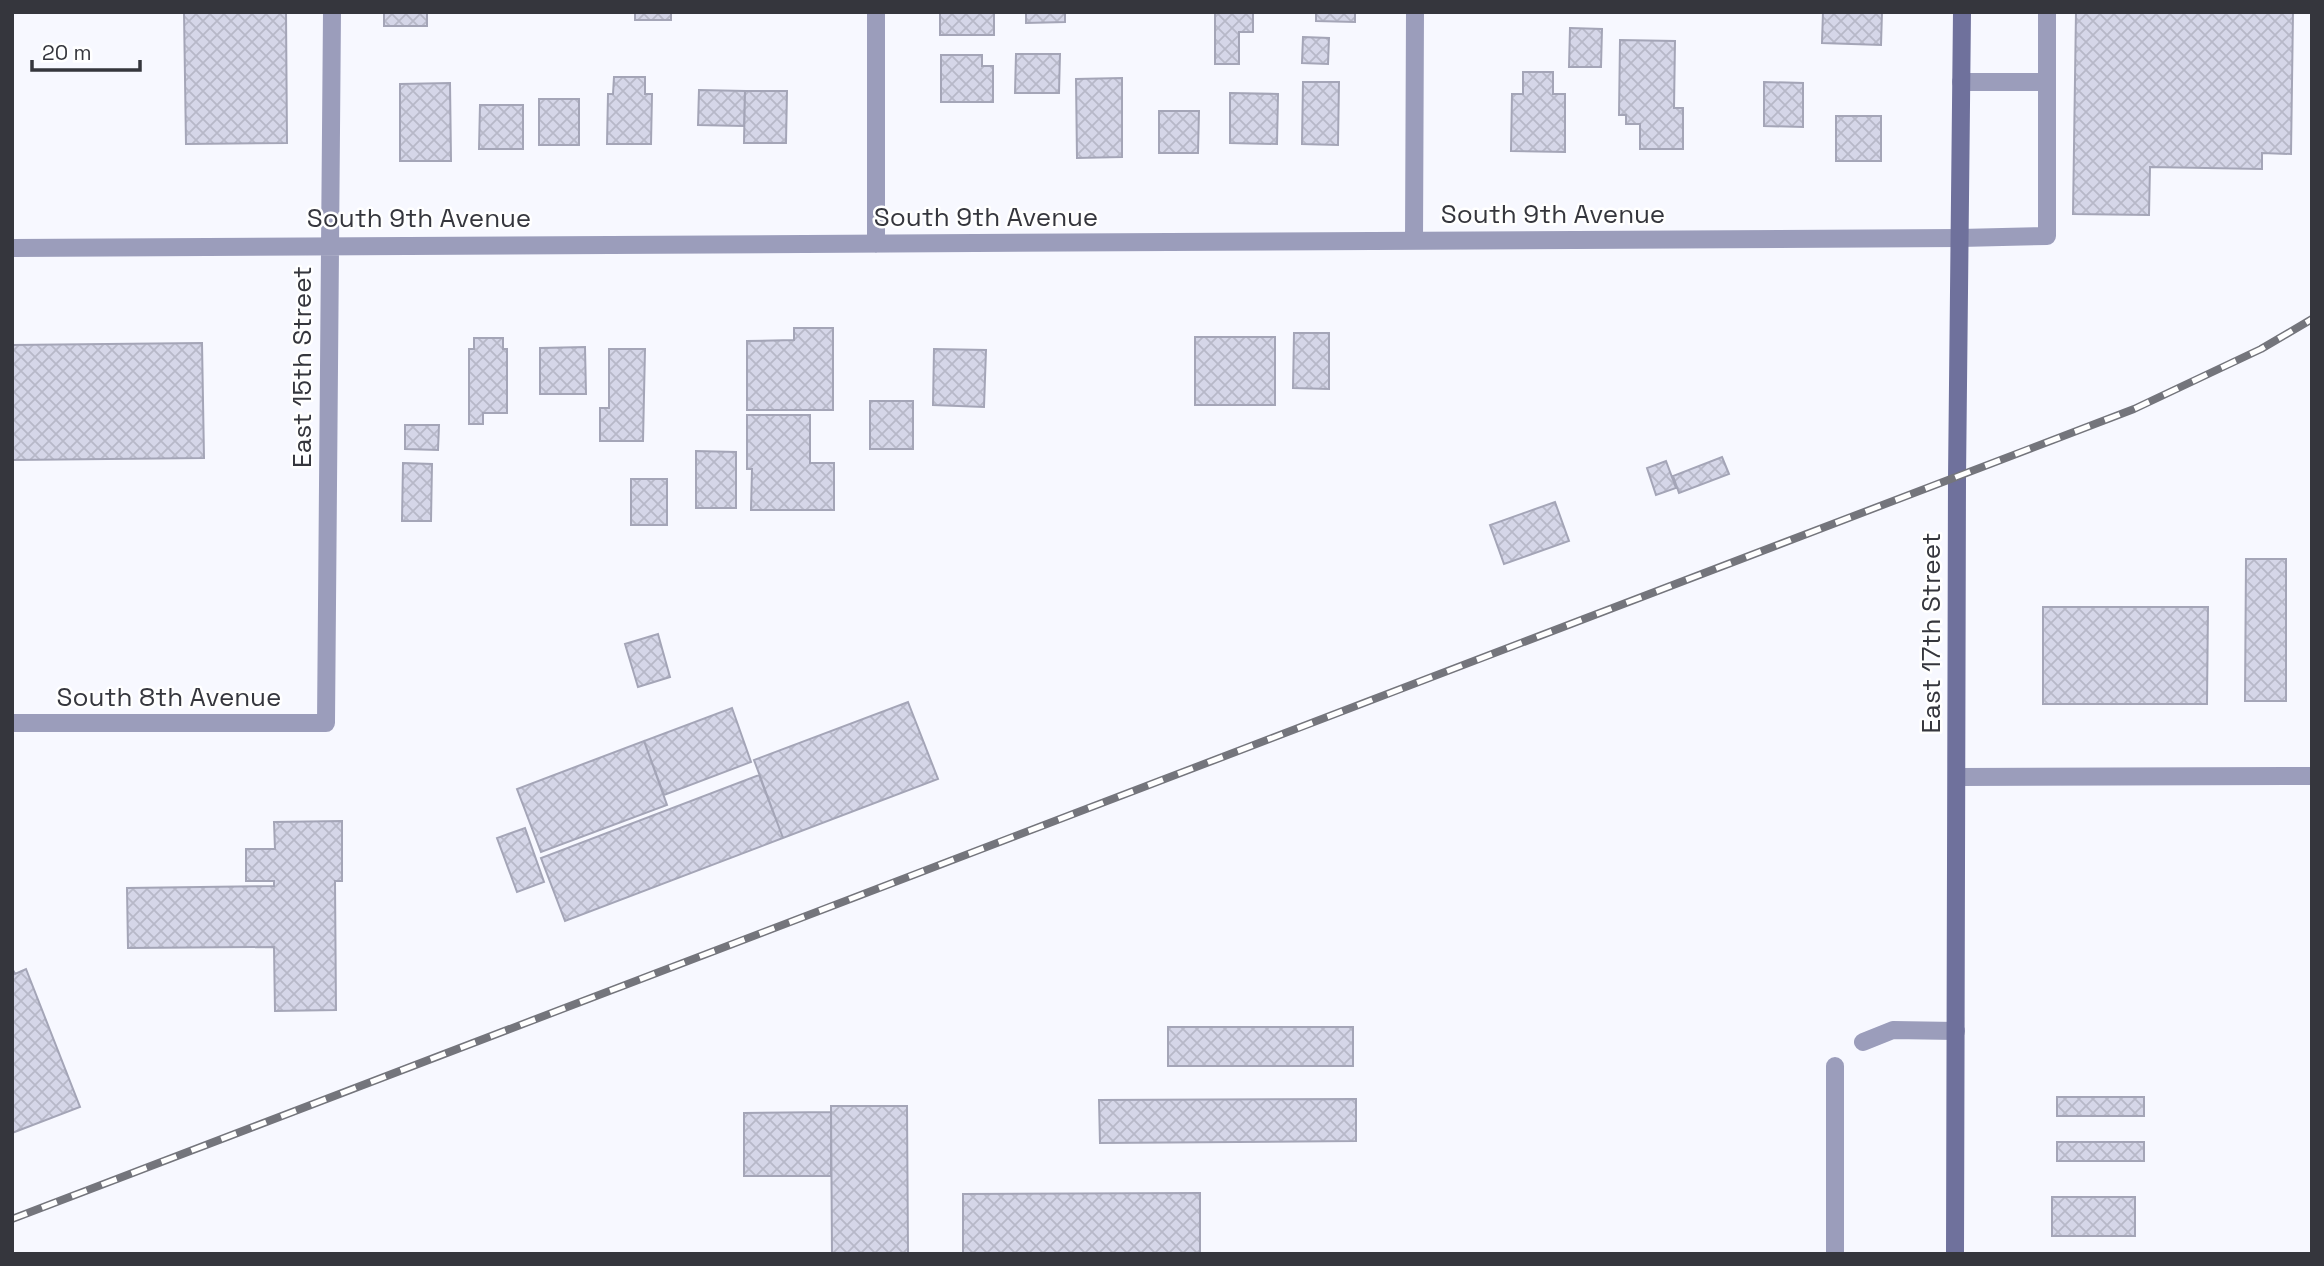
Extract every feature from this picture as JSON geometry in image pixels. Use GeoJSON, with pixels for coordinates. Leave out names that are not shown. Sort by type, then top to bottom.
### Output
{"type":"FeatureCollection","features":[{"type":"Feature","properties":{"kind":"street","name":"East 15th Street"},"geometry":{"type":"LineString","coordinates":[[326,723],[332,12]]}},
{"type":"Feature","properties":{"kind":"street"},"geometry":{"type":"LineString","coordinates":[[876,12],[876,244]]}},
{"type":"Feature","properties":{"kind":"street"},"geometry":{"type":"LineString","coordinates":[[1414,240],[1415,12]]}},
{"type":"Feature","properties":{"kind":"street","name":"East 17th Street"},"geometry":{"type":"LineString","coordinates":[[1955,1254],[1962,12]]}},
{"type":"Feature","properties":{"kind":"street"},"geometry":{"type":"LineString","coordinates":[[1961,82],[2047,82],[2048,12]]}},
{"type":"Feature","properties":{"kind":"street","name":"South 9th Avenue"},"geometry":{"type":"LineString","coordinates":[[12,248],[2047,236],[2047,82]]}},
{"type":"Feature","properties":{"kind":"street","name":"South 8th Avenue"},"geometry":{"type":"LineString","coordinates":[[12,723],[326,723]]}},
{"type":"Feature","properties":{"kind":"street"},"geometry":{"type":"LineString","coordinates":[[1958,777],[2312,776]]}},
{"type":"Feature","properties":{"kind":"street"},"geometry":{"type":"LineString","coordinates":[[1863,1042],[1893,1030],[1956,1031]]}},
{"type":"Feature","properties":{"kind":"street"},"geometry":{"type":"LineString","coordinates":[[1835,1066],[1835,1254]]}},
{"type":"Feature","properties":{"kind":"building"},"geometry":{"type":"Polygon","coordinates":[[[184,12],[286,12],[287,143],[186,144],[184,12]]]}},
{"type":"Feature","properties":{"kind":"building"},"geometry":{"type":"Polygon","coordinates":[[[384,12],[427,12],[427,26],[384,26],[384,12]]]}},
{"type":"Feature","properties":{"kind":"building"},"geometry":{"type":"Polygon","coordinates":[[[635,12],[671,12],[671,20],[635,20],[635,12]]]}},
{"type":"Feature","properties":{"kind":"building"},"geometry":{"type":"Polygon","coordinates":[[[940,12],[994,12],[994,35],[940,35],[940,12]]]}},
{"type":"Feature","properties":{"kind":"building"},"geometry":{"type":"Polygon","coordinates":[[[1026,12],[1065,12],[1065,22],[1026,23],[1026,12]]]}},
{"type":"Feature","properties":{"kind":"building"},"geometry":{"type":"Polygon","coordinates":[[[1215,12],[1253,12],[1253,32],[1239,32],[1239,64],[1215,64],[1215,12]]]}},
{"type":"Feature","properties":{"kind":"building"},"geometry":{"type":"Polygon","coordinates":[[[1316,12],[1355,12],[1355,22],[1316,21],[1316,12]]]}},
{"type":"Feature","properties":{"kind":"building"},"geometry":{"type":"Polygon","coordinates":[[[1823,12],[1882,12],[1881,45],[1822,43],[1823,12]]]}},
{"type":"Feature","properties":{"kind":"building"},"geometry":{"type":"Polygon","coordinates":[[[2076,12],[2293,12],[2291,154],[2262,153],[2262,169],[2150,167],[2149,215],[2073,214],[2076,12]]]}},
{"type":"Feature","properties":{"kind":"building"},"geometry":{"type":"Polygon","coordinates":[[[1570,28],[1602,29],[1601,67],[1569,67],[1570,28]]]}},
{"type":"Feature","properties":{"kind":"building"},"geometry":{"type":"Polygon","coordinates":[[[1303,37],[1329,38],[1328,64],[1302,63],[1303,37]]]}},
{"type":"Feature","properties":{"kind":"building"},"geometry":{"type":"Polygon","coordinates":[[[1620,40],[1675,41],[1674,108],[1683,108],[1683,149],[1640,149],[1640,124],[1626,124],[1626,115],[1619,115],[1620,40]]]}},
{"type":"Feature","properties":{"kind":"building"},"geometry":{"type":"Polygon","coordinates":[[[1016,54],[1060,54],[1059,93],[1015,93],[1016,54]]]}},
{"type":"Feature","properties":{"kind":"building"},"geometry":{"type":"Polygon","coordinates":[[[941,55],[982,55],[982,66],[993,66],[993,102],[941,102],[941,55]]]}},
{"type":"Feature","properties":{"kind":"building"},"geometry":{"type":"Polygon","coordinates":[[[1523,72],[1553,72],[1553,94],[1565,94],[1565,152],[1511,151],[1512,94],[1523,94],[1523,72]]]}},
{"type":"Feature","properties":{"kind":"building"},"geometry":{"type":"Polygon","coordinates":[[[614,77],[645,77],[645,94],[652,94],[651,144],[607,144],[608,94],[613,94],[614,77]]]}},
{"type":"Feature","properties":{"kind":"building"},"geometry":{"type":"Polygon","coordinates":[[[1122,78],[1122,157],[1077,158],[1076,79],[1122,78]]]}},
{"type":"Feature","properties":{"kind":"building"},"geometry":{"type":"Polygon","coordinates":[[[1303,82],[1339,82],[1338,145],[1302,144],[1303,82]]]}},
{"type":"Feature","properties":{"kind":"building"},"geometry":{"type":"Polygon","coordinates":[[[1764,82],[1803,83],[1803,127],[1764,126],[1764,82]]]}},
{"type":"Feature","properties":{"kind":"building"},"geometry":{"type":"Polygon","coordinates":[[[450,83],[451,161],[400,161],[400,84],[450,83]]]}},
{"type":"Feature","properties":{"kind":"building"},"geometry":{"type":"Polygon","coordinates":[[[699,90],[745,91],[744,126],[698,125],[699,90]]]}},
{"type":"Feature","properties":{"kind":"building"},"geometry":{"type":"Polygon","coordinates":[[[745,91],[787,91],[786,143],[744,143],[745,91]]]}},
{"type":"Feature","properties":{"kind":"building"},"geometry":{"type":"Polygon","coordinates":[[[1230,93],[1278,94],[1277,144],[1230,143],[1230,93]]]}},
{"type":"Feature","properties":{"kind":"building"},"geometry":{"type":"Polygon","coordinates":[[[539,99],[579,99],[579,145],[539,145],[539,99]]]}},
{"type":"Feature","properties":{"kind":"building"},"geometry":{"type":"Polygon","coordinates":[[[480,105],[523,105],[523,149],[479,149],[480,105]]]}},
{"type":"Feature","properties":{"kind":"building"},"geometry":{"type":"Polygon","coordinates":[[[1159,111],[1199,111],[1198,153],[1159,153],[1159,111]]]}},
{"type":"Feature","properties":{"kind":"building"},"geometry":{"type":"Polygon","coordinates":[[[1836,116],[1881,116],[1881,161],[1836,161],[1836,116]]]}},
{"type":"Feature","properties":{"kind":"building"},"geometry":{"type":"Polygon","coordinates":[[[794,328],[833,328],[833,410],[747,410],[747,341],[794,340],[794,328]]]}},
{"type":"Feature","properties":{"kind":"building"},"geometry":{"type":"Polygon","coordinates":[[[1294,333],[1329,333],[1329,389],[1293,388],[1294,333]]]}},
{"type":"Feature","properties":{"kind":"building"},"geometry":{"type":"Polygon","coordinates":[[[1195,337],[1275,337],[1275,405],[1195,405],[1195,337]]]}},
{"type":"Feature","properties":{"kind":"building"},"geometry":{"type":"Polygon","coordinates":[[[474,338],[503,338],[503,349],[507,349],[507,413],[483,413],[483,424],[469,424],[469,349],[474,349],[474,338]]]}},
{"type":"Feature","properties":{"kind":"building"},"geometry":{"type":"Polygon","coordinates":[[[202,343],[204,458],[12,460],[12,345],[202,343]]]}},
{"type":"Feature","properties":{"kind":"building"},"geometry":{"type":"Polygon","coordinates":[[[585,347],[586,394],[540,394],[540,348],[585,347]]]}},
{"type":"Feature","properties":{"kind":"building"},"geometry":{"type":"Polygon","coordinates":[[[609,349],[645,349],[643,441],[600,441],[600,408],[609,408],[609,349]]]}},
{"type":"Feature","properties":{"kind":"building"},"geometry":{"type":"Polygon","coordinates":[[[934,349],[986,350],[984,407],[933,405],[934,349]]]}},
{"type":"Feature","properties":{"kind":"building"},"geometry":{"type":"Polygon","coordinates":[[[870,401],[913,401],[913,449],[870,449],[870,401]]]}},
{"type":"Feature","properties":{"kind":"building"},"geometry":{"type":"Polygon","coordinates":[[[747,415],[810,415],[810,463],[834,463],[834,510],[751,510],[752,469],[747,469],[747,415]]]}},
{"type":"Feature","properties":{"kind":"building"},"geometry":{"type":"Polygon","coordinates":[[[405,425],[439,425],[438,450],[405,449],[405,425]]]}},
{"type":"Feature","properties":{"kind":"building"},"geometry":{"type":"Polygon","coordinates":[[[696,451],[736,452],[736,508],[696,508],[696,451]]]}},
{"type":"Feature","properties":{"kind":"building"},"geometry":{"type":"Polygon","coordinates":[[[1722,457],[1729,474],[1679,493],[1673,476],[1722,457]]]}},
{"type":"Feature","properties":{"kind":"building"},"geometry":{"type":"Polygon","coordinates":[[[1666,461],[1676,488],[1656,495],[1647,468],[1666,461]]]}},
{"type":"Feature","properties":{"kind":"building"},"geometry":{"type":"Polygon","coordinates":[[[403,463],[432,464],[431,521],[402,521],[403,463]]]}},
{"type":"Feature","properties":{"kind":"building"},"geometry":{"type":"Polygon","coordinates":[[[631,479],[667,479],[667,525],[631,525],[631,479]]]}},
{"type":"Feature","properties":{"kind":"building"},"geometry":{"type":"Polygon","coordinates":[[[1555,502],[1569,541],[1504,564],[1490,525],[1555,502]]]}},
{"type":"Feature","properties":{"kind":"building"},"geometry":{"type":"Polygon","coordinates":[[[2246,559],[2286,559],[2286,701],[2245,701],[2246,559]]]}},
{"type":"Feature","properties":{"kind":"building"},"geometry":{"type":"Polygon","coordinates":[[[2043,607],[2208,607],[2207,704],[2043,704],[2043,607]]]}},
{"type":"Feature","properties":{"kind":"building"},"geometry":{"type":"Polygon","coordinates":[[[658,634],[670,677],[638,687],[625,644],[658,634]]]}},
{"type":"Feature","properties":{"kind":"building"},"geometry":{"type":"Polygon","coordinates":[[[908,702],[938,779],[783,838],[754,760],[908,702]]]}},
{"type":"Feature","properties":{"kind":"building"},"geometry":{"type":"Polygon","coordinates":[[[732,708],[751,762],[664,795],[644,741],[732,708]]]}},
{"type":"Feature","properties":{"kind":"building"},"geometry":{"type":"Polygon","coordinates":[[[644,741],[667,805],[541,852],[517,789],[644,741]]]}},
{"type":"Feature","properties":{"kind":"building"},"geometry":{"type":"Polygon","coordinates":[[[759,775],[783,838],[565,921],[541,858],[759,775]]]}},
{"type":"Feature","properties":{"kind":"building"},"geometry":{"type":"Polygon","coordinates":[[[342,821],[342,881],[335,881],[336,1010],[275,1011],[274,947],[128,948],[127,888],[274,886],[274,881],[246,881],[246,849],[275,849],[274,822],[342,821]]]}},
{"type":"Feature","properties":{"kind":"building"},"geometry":{"type":"Polygon","coordinates":[[[525,828],[544,882],[517,892],[497,838],[525,828]]]}},
{"type":"Feature","properties":{"kind":"building"},"geometry":{"type":"Polygon","coordinates":[[[12,968],[15,974],[26,969],[80,1107],[12,1133],[12,968]]]}},
{"type":"Feature","properties":{"kind":"building"},"geometry":{"type":"Polygon","coordinates":[[[1168,1027],[1353,1027],[1353,1066],[1168,1066],[1168,1027]]]}},
{"type":"Feature","properties":{"kind":"building"},"geometry":{"type":"Polygon","coordinates":[[[2057,1097],[2144,1097],[2144,1116],[2057,1116],[2057,1097]]]}},
{"type":"Feature","properties":{"kind":"building"},"geometry":{"type":"Polygon","coordinates":[[[1356,1099],[1356,1141],[1100,1143],[1099,1100],[1356,1099]]]}},
{"type":"Feature","properties":{"kind":"building"},"geometry":{"type":"Polygon","coordinates":[[[831,1106],[907,1106],[908,1254],[832,1254],[831,1106]]]}},
{"type":"Feature","properties":{"kind":"building"},"geometry":{"type":"Polygon","coordinates":[[[831,1112],[831,1176],[744,1176],[744,1113],[831,1112]]]}},
{"type":"Feature","properties":{"kind":"building"},"geometry":{"type":"Polygon","coordinates":[[[2057,1142],[2144,1142],[2144,1161],[2057,1161],[2057,1142]]]}},
{"type":"Feature","properties":{"kind":"building"},"geometry":{"type":"Polygon","coordinates":[[[1200,1193],[1200,1254],[963,1254],[963,1194],[1200,1193]]]}},
{"type":"Feature","properties":{"kind":"building"},"geometry":{"type":"Polygon","coordinates":[[[2052,1197],[2135,1197],[2135,1236],[2052,1236],[2052,1197]]]}},
{"type":"Feature","properties":{"kind":"railway"},"geometry":{"type":"LineString","coordinates":[[12,1219],[2134,409],[2261,349],[2312,319]]}}]}
